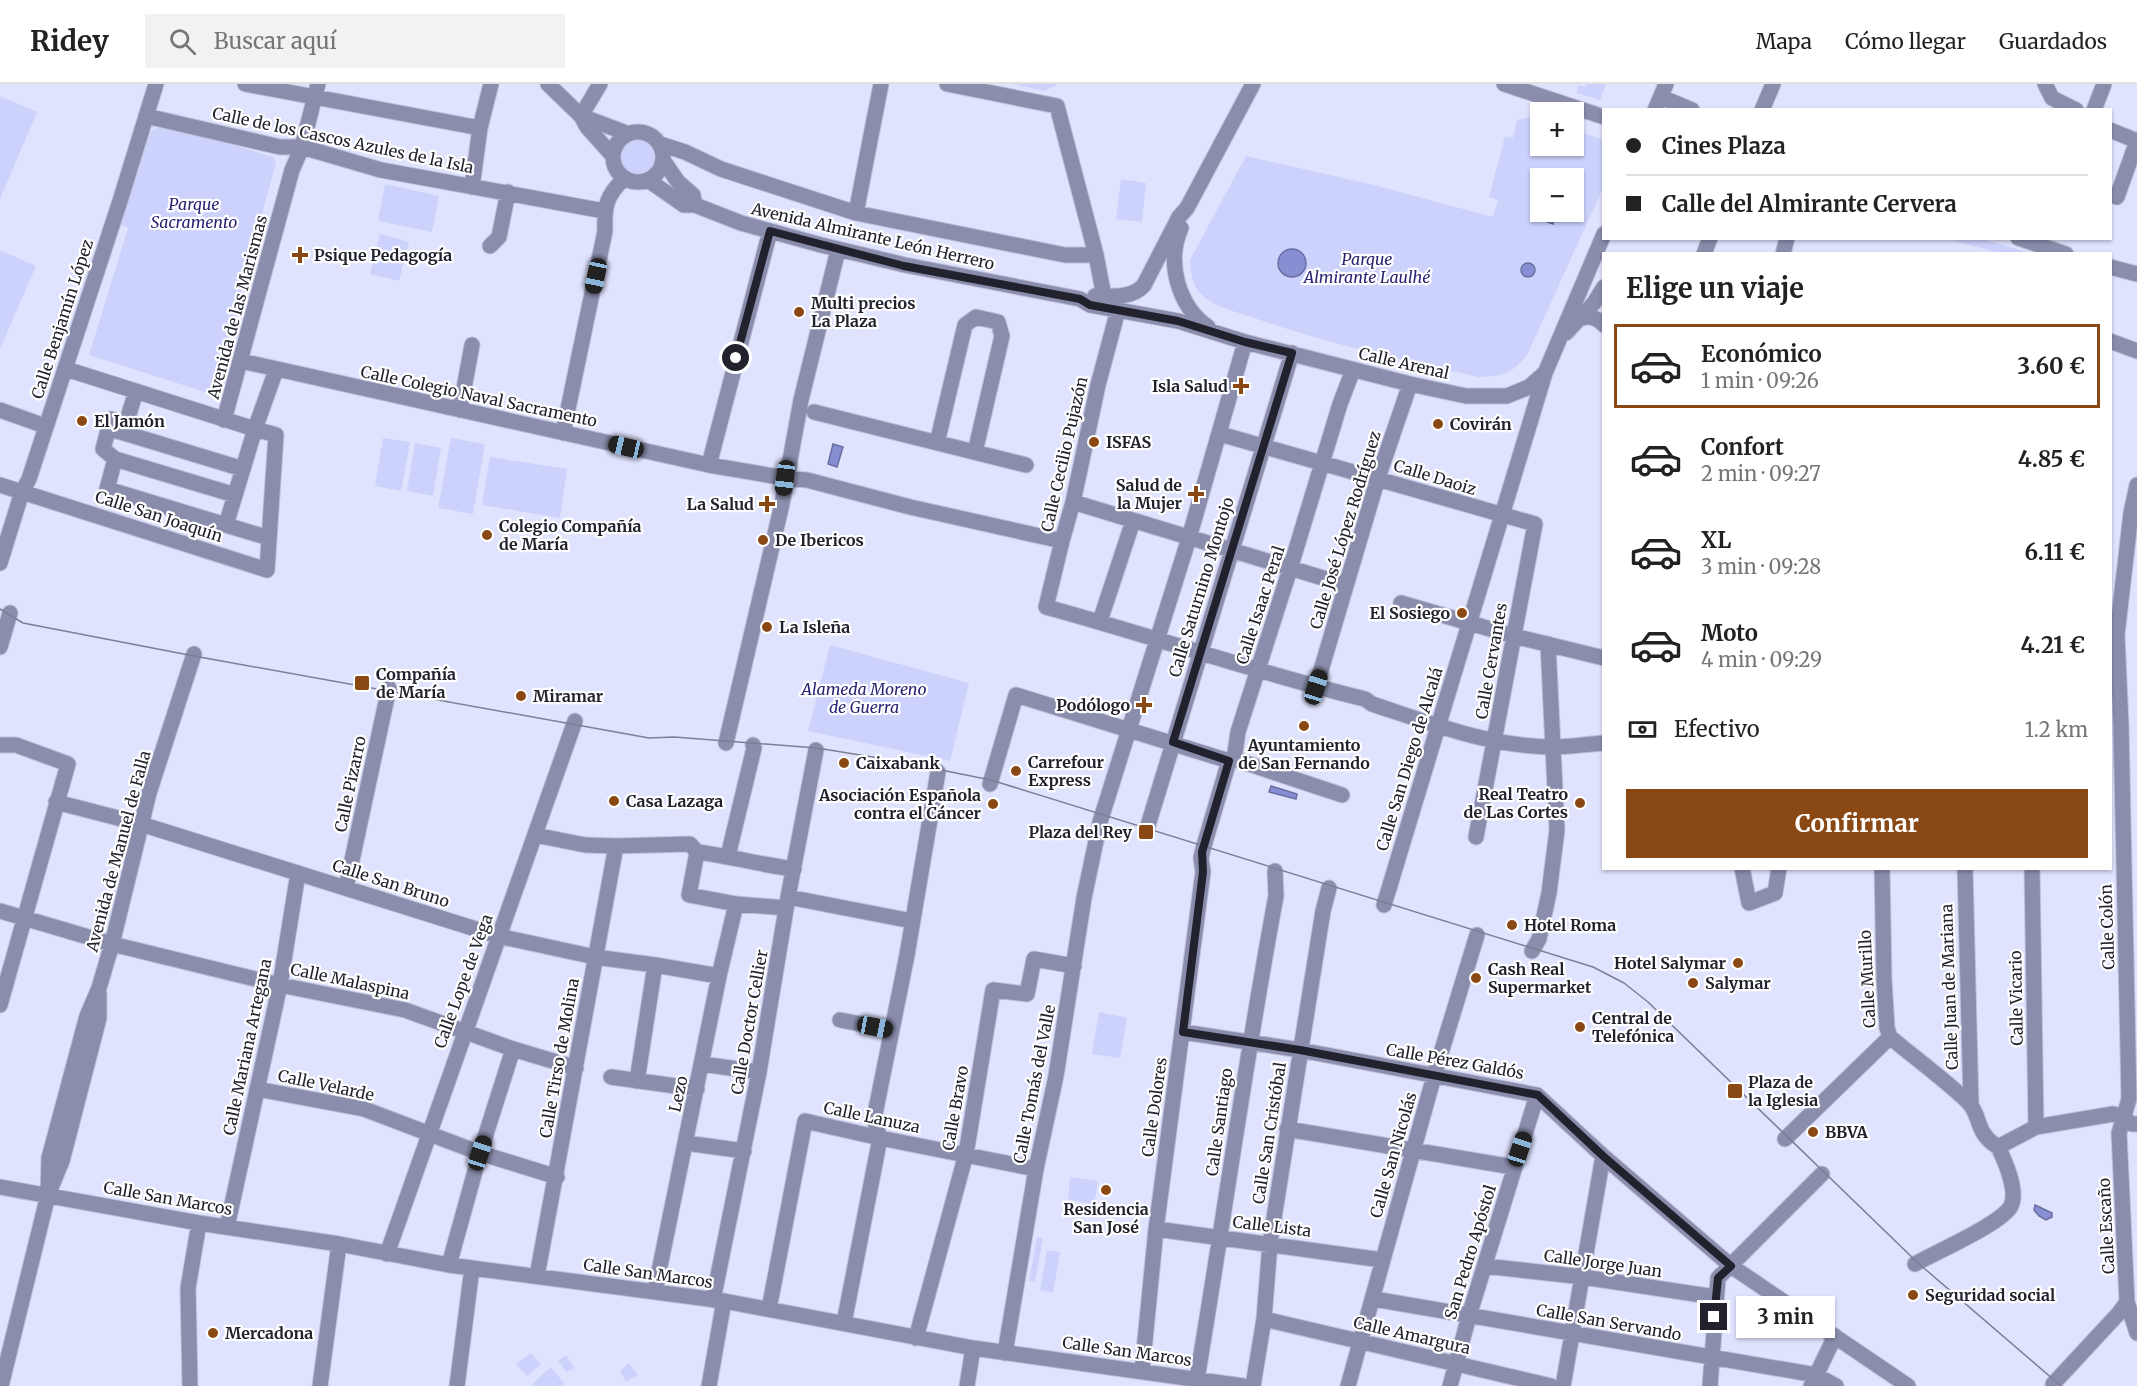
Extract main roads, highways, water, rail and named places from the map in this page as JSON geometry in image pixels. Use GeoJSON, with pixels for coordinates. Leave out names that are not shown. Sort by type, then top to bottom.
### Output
{"type":"FeatureCollection","features":[{"type":"Feature","properties":{"kind":"water"},"geometry":{"type":"Polygon","coordinates":[[[1292,249],[1302,253],[1306,263],[1302,273],[1292,277],[1282,273],[1278,263],[1282,253],[1292,249]]]}},
{"type":"Feature","properties":{"kind":"water"},"geometry":{"type":"Polygon","coordinates":[[[1528,263],[1533,265],[1535,270],[1533,275],[1528,277],[1523,275],[1521,270],[1523,265],[1528,263]]]}},
{"type":"Feature","properties":{"kind":"water"},"geometry":{"type":"Polygon","coordinates":[[[833,444],[843,447],[837,467],[828,464],[833,444]]]}},
{"type":"Feature","properties":{"kind":"water"},"geometry":{"type":"Polygon","coordinates":[[[1271,786],[1297,794],[1296,799],[1269,792],[1271,786]]]}},
{"type":"Feature","properties":{"kind":"water"},"geometry":{"type":"Polygon","coordinates":[[[2035,1205],[2052,1213],[2052,1217],[2046,1220],[2039,1216],[2034,1210],[2035,1205]]]}},
{"type":"Feature","properties":{"kind":"tram line"},"geometry":{"type":"LineString","coordinates":[[0,609],[23,623],[649,738],[674,737],[817,748],[991,780],[1593,967],[1624,983],[1648,1002],[1918,1263],[2061,1386]]}},
{"type":"Feature","properties":{"kind":"place","name":"Psique Pedagogía"},"geometry":{"type":"Point","coordinates":[300,255]}},
{"type":"Feature","properties":{"kind":"place","name":"Multi precios La Plaza"},"geometry":{"type":"Point","coordinates":[799,312]}},
{"type":"Feature","properties":{"kind":"place","name":"Isla Salud"},"geometry":{"type":"Point","coordinates":[1241,386]}},
{"type":"Feature","properties":{"kind":"place","name":"El Jamón"},"geometry":{"type":"Point","coordinates":[82,421]}},
{"type":"Feature","properties":{"kind":"place","name":"Covirán"},"geometry":{"type":"Point","coordinates":[1438,424]}},
{"type":"Feature","properties":{"kind":"place","name":"ISFAS"},"geometry":{"type":"Point","coordinates":[1094,442]}},
{"type":"Feature","properties":{"kind":"place","name":"Salud de la Mujer"},"geometry":{"type":"Point","coordinates":[1196,494]}},
{"type":"Feature","properties":{"kind":"place","name":"La Salud"},"geometry":{"type":"Point","coordinates":[767,504]}},
{"type":"Feature","properties":{"kind":"place","name":"Colegio Compañía de María"},"geometry":{"type":"Point","coordinates":[487,535]}},
{"type":"Feature","properties":{"kind":"place","name":"De Ibericos"},"geometry":{"type":"Point","coordinates":[763,540]}},
{"type":"Feature","properties":{"kind":"place","name":"El Sosiego"},"geometry":{"type":"Point","coordinates":[1462,613]}},
{"type":"Feature","properties":{"kind":"place","name":"La Isleña"},"geometry":{"type":"Point","coordinates":[767,627]}},
{"type":"Feature","properties":{"kind":"place","name":"Compañía de María"},"geometry":{"type":"Point","coordinates":[362,683]}},
{"type":"Feature","properties":{"kind":"place","name":"Miramar"},"geometry":{"type":"Point","coordinates":[521,696]}},
{"type":"Feature","properties":{"kind":"place","name":"Podólogo"},"geometry":{"type":"Point","coordinates":[1144,705]}},
{"type":"Feature","properties":{"kind":"place","name":"Ayuntamiento de San Fernando"},"geometry":{"type":"Point","coordinates":[1304,726]}},
{"type":"Feature","properties":{"kind":"place","name":"Caixabank"},"geometry":{"type":"Point","coordinates":[844,763]}},
{"type":"Feature","properties":{"kind":"place","name":"Carrefour Express"},"geometry":{"type":"Point","coordinates":[1016,771]}},
{"type":"Feature","properties":{"kind":"place","name":"Casa Lazaga"},"geometry":{"type":"Point","coordinates":[614,801]}},
{"type":"Feature","properties":{"kind":"place","name":"Real Teatro de Las Cortes"},"geometry":{"type":"Point","coordinates":[1580,803]}},
{"type":"Feature","properties":{"kind":"place","name":"Asociación Española contra el Cáncer"},"geometry":{"type":"Point","coordinates":[993,804]}},
{"type":"Feature","properties":{"kind":"place","name":"Plaza del Rey"},"geometry":{"type":"Point","coordinates":[1146,832]}},
{"type":"Feature","properties":{"kind":"place","name":"Hotel Roma"},"geometry":{"type":"Point","coordinates":[1512,925]}},
{"type":"Feature","properties":{"kind":"place","name":"Hotel Salymar"},"geometry":{"type":"Point","coordinates":[1738,963]}},
{"type":"Feature","properties":{"kind":"place","name":"Cash Real Supermarket"},"geometry":{"type":"Point","coordinates":[1476,978]}},
{"type":"Feature","properties":{"kind":"place","name":"Salymar"},"geometry":{"type":"Point","coordinates":[1693,983]}},
{"type":"Feature","properties":{"kind":"place","name":"Central de Telefónica"},"geometry":{"type":"Point","coordinates":[1580,1027]}},
{"type":"Feature","properties":{"kind":"place","name":"Plaza de la Iglesia"},"geometry":{"type":"Point","coordinates":[1735,1091]}},
{"type":"Feature","properties":{"kind":"place","name":"BBVA"},"geometry":{"type":"Point","coordinates":[1813,1132]}},
{"type":"Feature","properties":{"kind":"place","name":"Residencia San José"},"geometry":{"type":"Point","coordinates":[1106,1190]}},
{"type":"Feature","properties":{"kind":"place","name":"Seguridad social"},"geometry":{"type":"Point","coordinates":[1913,1295]}},
{"type":"Feature","properties":{"kind":"place","name":"Mercadona"},"geometry":{"type":"Point","coordinates":[213,1333]}},
{"type":"Feature","properties":{"kind":"park label","name":"Parque Sacramento"},"geometry":{"type":"Point","coordinates":[194,213]}},
{"type":"Feature","properties":{"kind":"park label","name":"Parque Almirante Laulhé"},"geometry":{"type":"Point","coordinates":[1367,268]}},
{"type":"Feature","properties":{"kind":"park label","name":"Alameda Moreno de Guerra"},"geometry":{"type":"Point","coordinates":[864,698]}}]}
